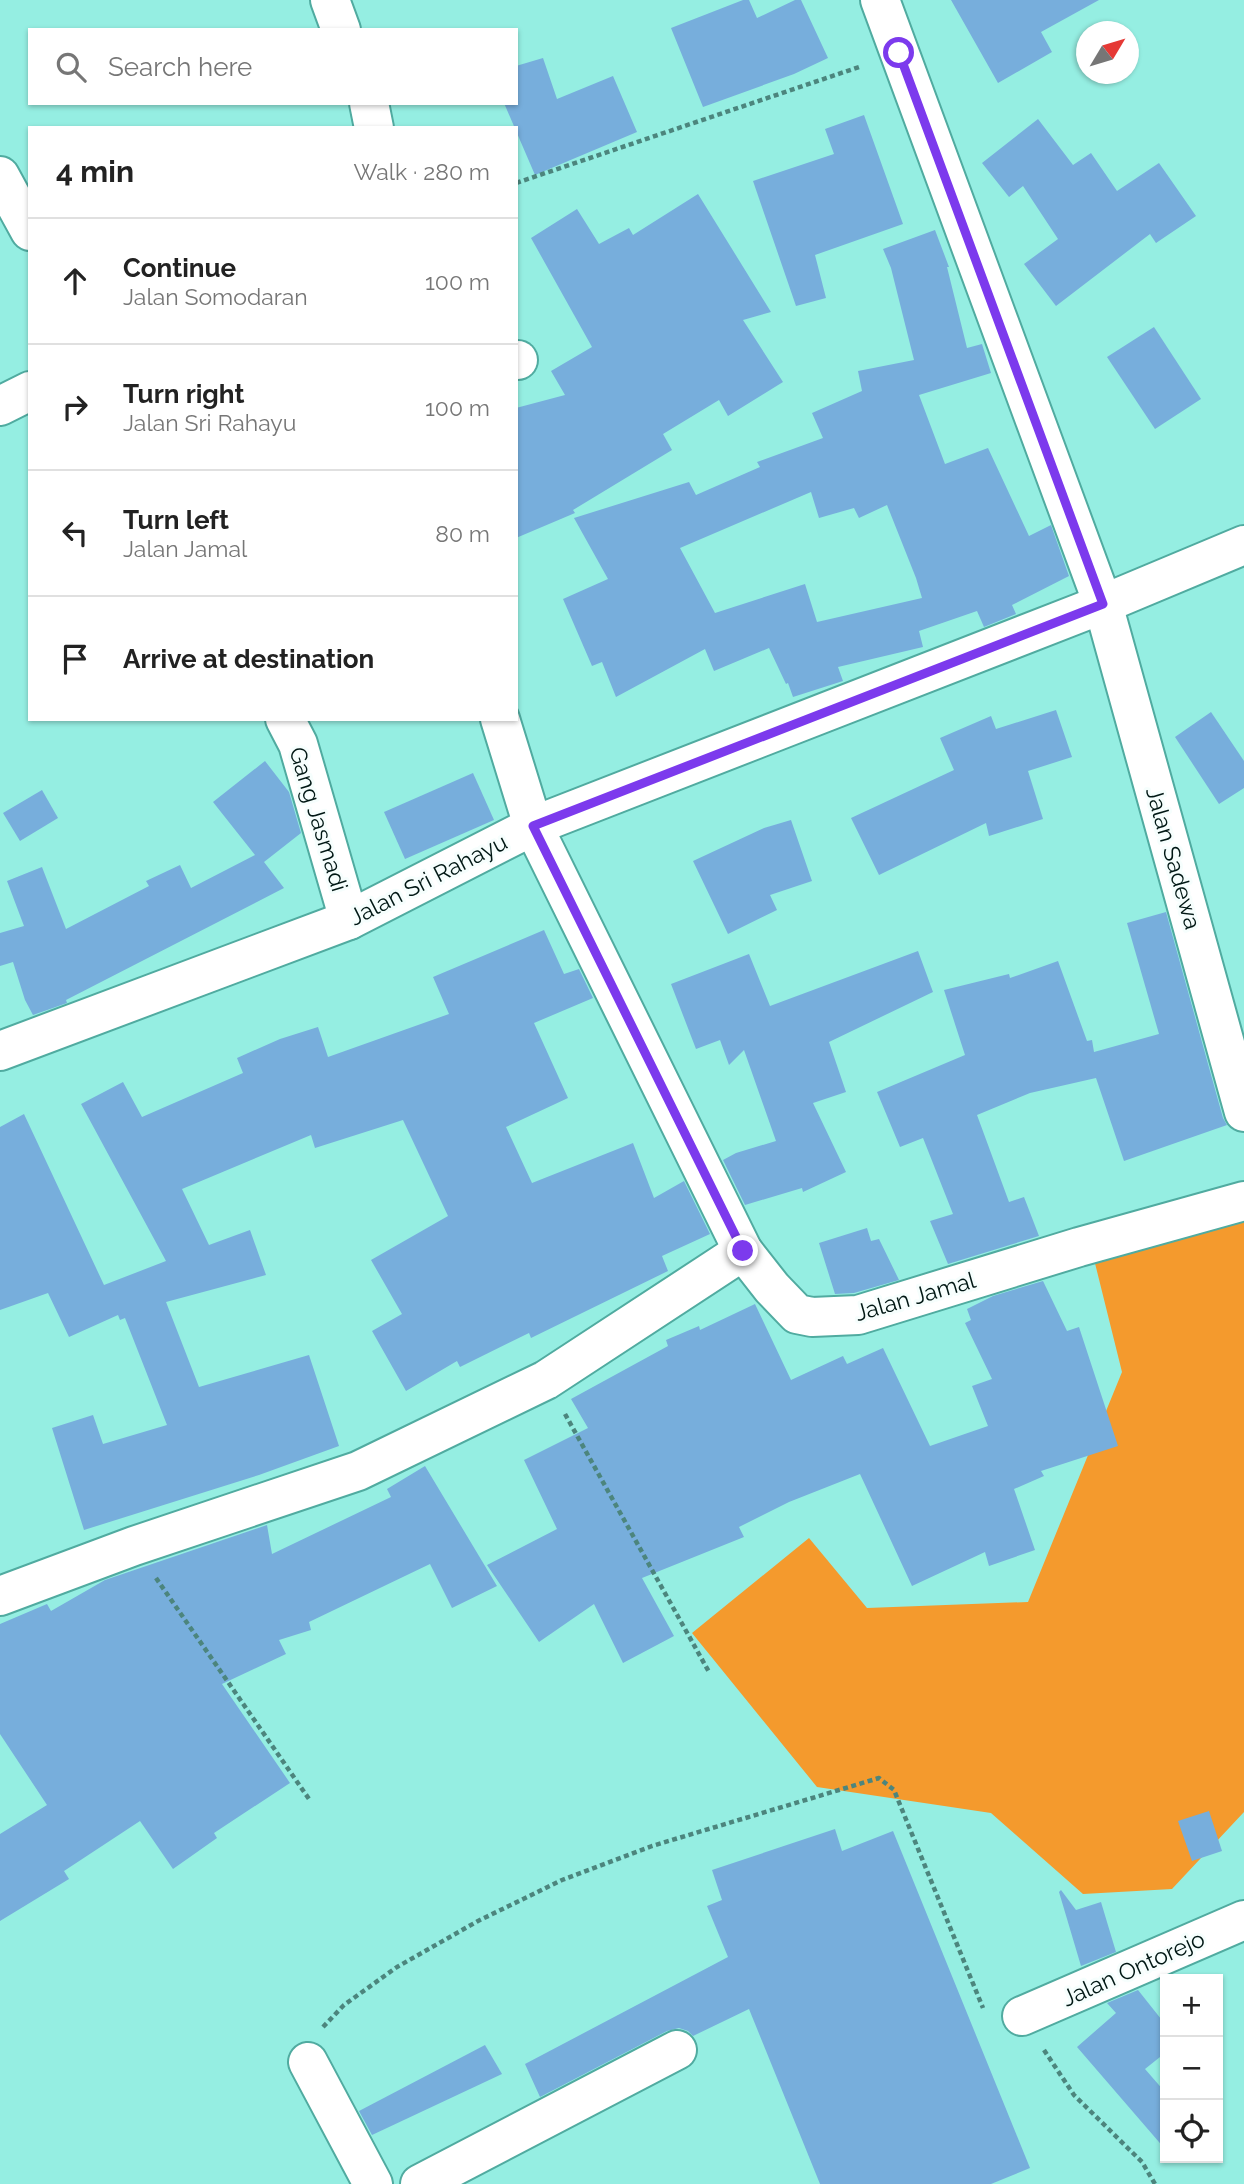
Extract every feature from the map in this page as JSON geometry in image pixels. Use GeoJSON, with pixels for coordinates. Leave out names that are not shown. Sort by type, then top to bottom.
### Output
{"type":"FeatureCollection","features":[{"type":"Feature","properties":{"kind":"street"},"geometry":{"type":"LineString","coordinates":[[330,0],[340,28]]}},
{"type":"Feature","properties":{"kind":"street","name":"Jalan Sadewa"},"geometry":{"type":"LineString","coordinates":[[880,0],[1103,604],[1244,1112]]}},
{"type":"Feature","properties":{"kind":"street"},"geometry":{"type":"LineString","coordinates":[[369,105],[374,126]]}},
{"type":"Feature","properties":{"kind":"street"},"geometry":{"type":"LineString","coordinates":[[0,176],[28,227]]}},
{"type":"Feature","properties":{"kind":"street"},"geometry":{"type":"LineString","coordinates":[[0,406],[28,392]]}},
{"type":"Feature","properties":{"kind":"street","name":"Jalan Sri Rahayu"},"geometry":{"type":"LineString","coordinates":[[0,1051],[349,920],[533,826],[1103,604],[1244,545]]}},
{"type":"Feature","properties":{"kind":"street","name":"Gang Jasmadi"},"geometry":{"type":"LineString","coordinates":[[286,721],[298,744],[349,920]]}},
{"type":"Feature","properties":{"kind":"street","name":"Jalan Jamal"},"geometry":{"type":"LineString","coordinates":[[501,721],[533,826],[743,1251],[797,1314],[812,1317],[858,1315],[1079,1247],[1244,1201]]}},
{"type":"Feature","properties":{"kind":"street"},"geometry":{"type":"LineString","coordinates":[[0,1596],[134,1546],[358,1471],[546,1380],[743,1251]]}},
{"type":"Feature","properties":{"kind":"street","name":"Jalan Ontorejo"},"geometry":{"type":"LineString","coordinates":[[1023,2016],[1244,1920]]}},
{"type":"Feature","properties":{"kind":"street"},"geometry":{"type":"LineString","coordinates":[[420,2184],[677,2050]]}},
{"type":"Feature","properties":{"kind":"street"},"geometry":{"type":"LineString","coordinates":[[308,2062],[373,2184]]}},
{"type":"Feature","properties":{"kind":"path"},"geometry":{"type":"LineString","coordinates":[[518,182],[899,53]]}},
{"type":"Feature","properties":{"kind":"path"},"geometry":{"type":"LineString","coordinates":[[546,1380],[709,1672]]}},
{"type":"Feature","properties":{"kind":"path"},"geometry":{"type":"LineString","coordinates":[[134,1546],[309,1799]]}},
{"type":"Feature","properties":{"kind":"path"},"geometry":{"type":"LineString","coordinates":[[308,2062],[314,2036],[344,2005],[408,1961],[562,1880],[652,1846],[879,1778],[894,1790],[980,2005],[993,2020],[1023,2016],[1074,2095],[1142,2162],[1155,2184]]}},
{"type":"Feature","properties":{"kind":"shaded area"},"geometry":{"type":"Polygon","coordinates":[[[1244,1192],[1244,1812],[1172,1889],[1083,1894],[991,1813],[817,1787],[692,1633],[809,1538],[867,1608],[1028,1602],[1122,1372],[1087,1231],[1244,1192]]]}},
{"type":"Feature","properties":{"kind":"building"},"geometry":{"type":"Polygon","coordinates":[[[749,0],[757,18],[795,0],[801,0],[828,58],[794,74],[703,107],[671,28],[749,0]]]}},
{"type":"Feature","properties":{"kind":"building"},"geometry":{"type":"Polygon","coordinates":[[[951,0],[1099,0],[1041,32],[1052,52],[998,83],[951,0]]]}},
{"type":"Feature","properties":{"kind":"building"},"geometry":{"type":"Polygon","coordinates":[[[543,58],[557,99],[613,76],[637,132],[535,175],[518,136],[518,126],[514,126],[505,105],[518,105],[518,65],[543,58]]]}},
{"type":"Feature","properties":{"kind":"building"},"geometry":{"type":"Polygon","coordinates":[[[864,115],[903,224],[815,255],[826,298],[796,306],[753,181],[834,154],[825,129],[864,115]]]}},
{"type":"Feature","properties":{"kind":"building"},"geometry":{"type":"Polygon","coordinates":[[[1038,119],[1073,165],[1091,153],[1117,191],[1159,163],[1196,216],[1156,243],[1150,234],[1056,306],[1024,264],[1058,239],[1023,186],[1009,197],[982,163],[1038,119]]]}},
{"type":"Feature","properties":{"kind":"building"},"geometry":{"type":"Polygon","coordinates":[[[698,194],[771,312],[743,320],[783,382],[728,416],[719,400],[663,434],[672,450],[573,510],[575,513],[518,537],[518,407],[565,395],[551,371],[592,347],[531,238],[577,209],[599,244],[629,228],[633,235],[698,194]]]}},
{"type":"Feature","properties":{"kind":"building"},"geometry":{"type":"Polygon","coordinates":[[[935,230],[949,267],[967,348],[982,344],[991,373],[919,395],[945,464],[988,448],[1029,536],[1051,525],[1069,576],[1012,605],[1016,614],[984,627],[977,611],[919,631],[923,647],[838,667],[843,681],[793,697],[769,648],[714,671],[705,649],[616,697],[602,662],[592,666],[563,599],[608,579],[574,518],[689,482],[696,495],[760,467],[757,462],[823,438],[812,413],[862,391],[858,371],[914,360],[891,268],[883,249],[935,230]],[[811,492],[680,548],[715,613],[805,584],[817,622],[922,598],[887,505],[859,518],[854,508],[819,518],[811,492]]]}},
{"type":"Feature","properties":{"kind":"building"},"geometry":{"type":"Polygon","coordinates":[[[1154,327],[1201,399],[1155,429],[1107,357],[1154,327]]]}},
{"type":"Feature","properties":{"kind":"building"},"geometry":{"type":"Polygon","coordinates":[[[1056,710],[1072,757],[1028,771],[1043,819],[989,836],[986,823],[879,875],[851,818],[954,770],[940,738],[991,716],[996,729],[1056,710]]]}},
{"type":"Feature","properties":{"kind":"building"},"geometry":{"type":"Polygon","coordinates":[[[1211,712],[1244,761],[1244,788],[1219,804],[1175,737],[1211,712]]]}},
{"type":"Feature","properties":{"kind":"building"},"geometry":{"type":"Polygon","coordinates":[[[265,761],[289,792],[301,833],[264,862],[284,888],[66,1000],[67,1003],[33,1015],[25,1000],[13,962],[0,966],[0,933],[24,926],[7,881],[42,867],[66,929],[149,886],[146,881],[180,865],[191,888],[255,855],[213,802],[265,761]]]}},
{"type":"Feature","properties":{"kind":"building"},"geometry":{"type":"Polygon","coordinates":[[[473,773],[494,820],[405,859],[384,812],[473,773]]]}},
{"type":"Feature","properties":{"kind":"building"},"geometry":{"type":"Polygon","coordinates":[[[42,790],[58,818],[20,841],[3,813],[42,790]]]}},
{"type":"Feature","properties":{"kind":"building"},"geometry":{"type":"Polygon","coordinates":[[[791,820],[812,881],[770,895],[777,910],[728,934],[693,861],[764,828],[791,820]]]}},
{"type":"Feature","properties":{"kind":"building"},"geometry":{"type":"Polygon","coordinates":[[[1166,912],[1227,1125],[1124,1161],[1096,1078],[1030,1093],[977,1115],[1009,1202],[1024,1197],[1039,1236],[948,1264],[930,1221],[953,1214],[923,1138],[900,1147],[877,1092],[965,1055],[944,990],[1009,974],[1010,978],[1058,961],[1087,1041],[1092,1040],[1094,1052],[1159,1034],[1127,923],[1166,912]]]}},
{"type":"Feature","properties":{"kind":"building"},"geometry":{"type":"Polygon","coordinates":[[[544,930],[564,974],[579,969],[593,998],[534,1023],[568,1098],[506,1127],[532,1183],[633,1143],[654,1198],[684,1181],[710,1234],[662,1256],[668,1271],[531,1338],[529,1333],[460,1367],[457,1361],[406,1391],[372,1331],[402,1314],[371,1260],[448,1216],[403,1120],[315,1148],[311,1135],[182,1189],[209,1245],[250,1230],[266,1275],[166,1302],[199,1387],[309,1355],[339,1446],[259,1475],[84,1530],[52,1428],[93,1415],[103,1444],[167,1425],[125,1318],[120,1320],[118,1315],[69,1337],[48,1293],[0,1310],[0,1127],[24,1114],[104,1285],[166,1261],[81,1104],[123,1082],[142,1117],[243,1073],[237,1058],[280,1039],[318,1027],[328,1057],[449,1014],[433,977],[544,930]]]}},
{"type":"Feature","properties":{"kind":"building"},"geometry":{"type":"Polygon","coordinates":[[[918,951],[933,992],[829,1042],[846,1092],[813,1103],[846,1172],[803,1192],[802,1188],[745,1205],[723,1160],[736,1153],[776,1141],[744,1050],[729,1065],[720,1040],[696,1049],[671,984],[749,954],[770,1006],[918,951]]]}},
{"type":"Feature","properties":{"kind":"building"},"geometry":{"type":"Polygon","coordinates":[[[867,1228],[871,1241],[879,1239],[899,1280],[854,1293],[835,1294],[819,1243],[867,1228]]]}},
{"type":"Feature","properties":{"kind":"building"},"geometry":{"type":"Polygon","coordinates":[[[1043,1281],[1067,1331],[1079,1327],[1118,1446],[1041,1471],[1044,1476],[1014,1489],[1035,1550],[989,1566],[985,1552],[912,1586],[860,1474],[789,1502],[739,1527],[744,1537],[642,1578],[674,1636],[623,1663],[594,1604],[539,1642],[487,1565],[557,1529],[524,1460],[588,1428],[571,1399],[668,1346],[666,1340],[699,1326],[700,1330],[755,1304],[791,1380],[843,1356],[847,1364],[883,1348],[930,1446],[988,1426],[972,1386],[992,1379],[965,1323],[971,1320],[967,1309],[993,1296],[1043,1281]]]}},
{"type":"Feature","properties":{"kind":"building"},"geometry":{"type":"Polygon","coordinates":[[[425,1466],[497,1586],[452,1608],[430,1564],[309,1622],[311,1630],[279,1640],[286,1654],[222,1684],[290,1783],[214,1833],[217,1838],[173,1869],[140,1821],[64,1871],[69,1879],[0,1921],[0,1834],[47,1805],[0,1734],[0,1624],[47,1604],[51,1611],[105,1580],[267,1525],[272,1554],[391,1497],[387,1489],[425,1466]]]}},
{"type":"Feature","properties":{"kind":"building"},"geometry":{"type":"Polygon","coordinates":[[[1209,1811],[1222,1851],[1192,1861],[1178,1821],[1209,1811]]]}},
{"type":"Feature","properties":{"kind":"building"},"geometry":{"type":"Polygon","coordinates":[[[835,1829],[842,1851],[893,1831],[1030,2168],[991,2184],[820,2184],[749,2009],[693,2036],[679,2028],[667,2031],[540,2097],[525,2064],[728,1957],[707,1906],[722,1900],[712,1870],[835,1829]]]}},
{"type":"Feature","properties":{"kind":"building"},"geometry":{"type":"Polygon","coordinates":[[[1061,1890],[1076,1910],[1101,1902],[1116,1952],[1081,1966],[1059,1892],[1061,1890]]]}},
{"type":"Feature","properties":{"kind":"building"},"geometry":{"type":"Polygon","coordinates":[[[1138,1990],[1160,2018],[1160,2057],[1145,2069],[1160,2086],[1160,2143],[1077,2047],[1116,2013],[1107,2003],[1138,1990]]]}},
{"type":"Feature","properties":{"kind":"building"},"geometry":{"type":"Polygon","coordinates":[[[485,2045],[502,2074],[372,2135],[359,2111],[485,2045]]]}},
{"type":"Feature","properties":{"kind":"route"},"geometry":{"type":"LineString","coordinates":[[743,1251],[533,826],[1103,604],[899,53]]}}]}
